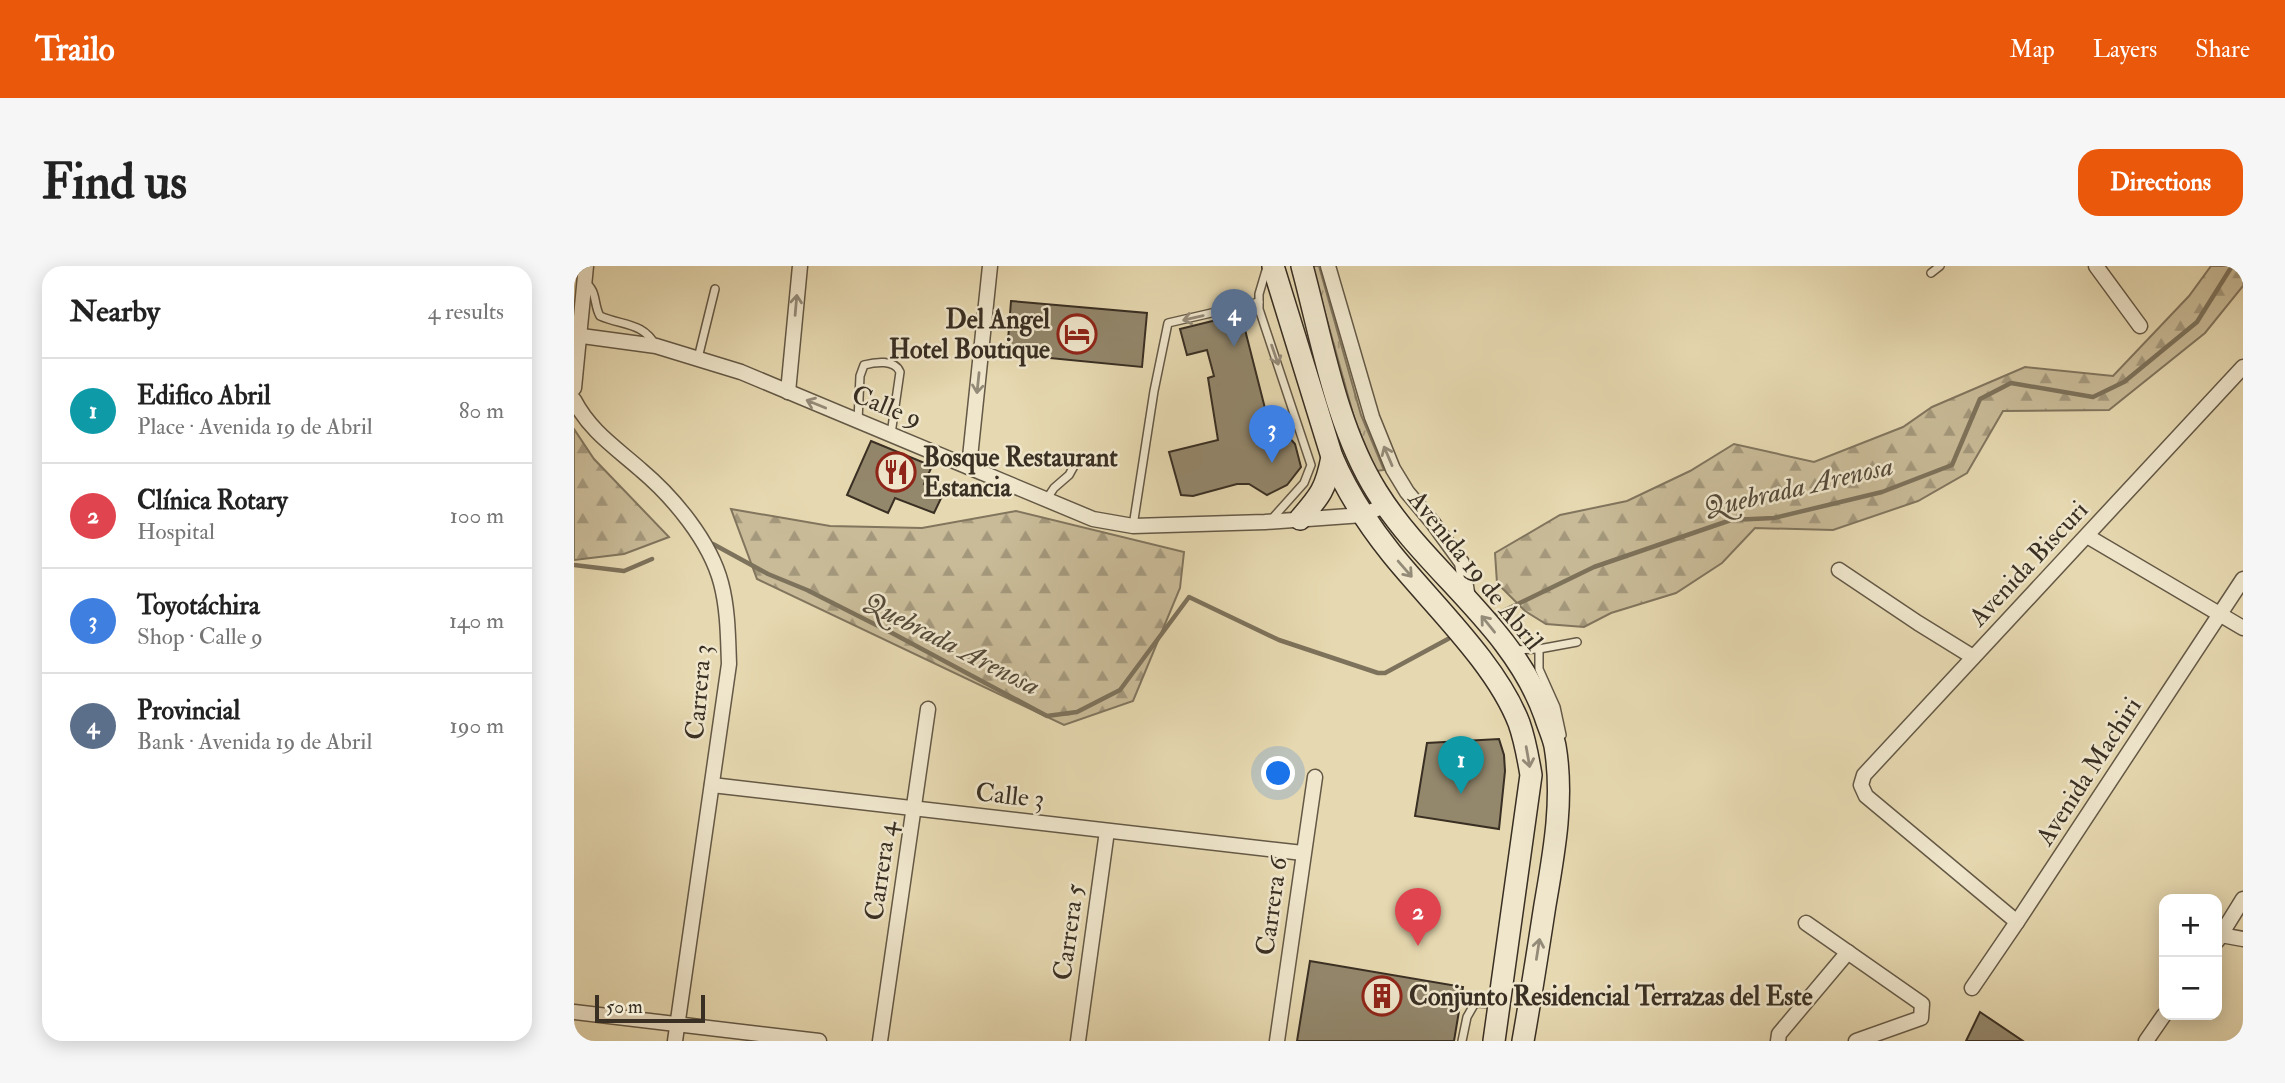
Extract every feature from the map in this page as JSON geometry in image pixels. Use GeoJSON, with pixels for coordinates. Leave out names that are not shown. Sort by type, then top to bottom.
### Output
{"type":"FeatureCollection","features":[{"type":"Feature","properties":{"kind":"main road","name":"Avenida 19 de Abril"},"geometry":{"type":"LineString","coordinates":[[1270,266],[1332,457],[1344,485],[1391,552],[1483,663],[1518,720],[1527,748],[1531,775],[1494,1041]]}},
{"type":"Feature","properties":{"kind":"main road","name":"Avenida 19 de Abril"},"geometry":{"type":"LineString","coordinates":[[1302,266],[1338,402],[1351,439],[1371,481],[1386,505],[1468,598],[1509,650],[1530,681],[1555,745],[1559,791],[1554,849],[1523,1041]]}},
{"type":"Feature","properties":{"kind":"main road"},"geometry":{"type":"LineString","coordinates":[[1300,519],[1327,484],[1332,457]]}},
{"type":"Feature","properties":{"kind":"street"},"geometry":{"type":"LineString","coordinates":[[574,388],[576,335],[586,266]]}},
{"type":"Feature","properties":{"kind":"street"},"geometry":{"type":"LineString","coordinates":[[788,392],[800,266]]}},
{"type":"Feature","properties":{"kind":"street"},"geometry":{"type":"LineString","coordinates":[[969,467],[990,266]]}},
{"type":"Feature","properties":{"kind":"street"},"geometry":{"type":"LineString","coordinates":[[1328,266],[1372,417],[1393,469],[1407,492],[1462,562],[1468,598]]}},
{"type":"Feature","properties":{"kind":"street"},"geometry":{"type":"LineString","coordinates":[[2096,266],[2140,326]]}},
{"type":"Feature","properties":{"kind":"street","name":"Calle 9"},"geometry":{"type":"LineString","coordinates":[[576,335],[656,346],[741,372],[1093,519],[1133,526],[1270,522],[1363,515],[1386,505]]}},
{"type":"Feature","properties":{"kind":"street","name":"Avenida Biscuri"},"geometry":{"type":"LineString","coordinates":[[2017,922],[1866,796],[1861,785],[1864,775],[2243,367]]}},
{"type":"Feature","properties":{"kind":"street","name":"Carrera 3"},"geometry":{"type":"LineString","coordinates":[[574,400],[588,424],[663,489],[692,526],[721,581],[725,604],[729,664],[675,1041]]}},
{"type":"Feature","properties":{"kind":"street"},"geometry":{"type":"LineString","coordinates":[[2087,536],[2243,628]]}},
{"type":"Feature","properties":{"kind":"street"},"geometry":{"type":"LineString","coordinates":[[1839,570],[1973,657]]}},
{"type":"Feature","properties":{"kind":"street","name":"Avenida Machiri"},"geometry":{"type":"LineString","coordinates":[[1972,988],[2243,579]]}},
{"type":"Feature","properties":{"kind":"street","name":"Carrera 4"},"geometry":{"type":"LineString","coordinates":[[880,1041],[928,709]]}},
{"type":"Feature","properties":{"kind":"street","name":"Carrera 6"},"geometry":{"type":"LineString","coordinates":[[1277,1041],[1315,777]]}},
{"type":"Feature","properties":{"kind":"street","name":"Calle 3"},"geometry":{"type":"LineString","coordinates":[[712,785],[1303,853]]}},
{"type":"Feature","properties":{"kind":"street","name":"Carrera 5"},"geometry":{"type":"LineString","coordinates":[[1078,1041],[1107,831]]}},
{"type":"Feature","properties":{"kind":"street"},"geometry":{"type":"LineString","coordinates":[[2222,933],[2243,899]]}},
{"type":"Feature","properties":{"kind":"street"},"geometry":{"type":"LineString","coordinates":[[1806,923],[1922,1004],[1922,1018],[1856,1041]]}},
{"type":"Feature","properties":{"kind":"street"},"geometry":{"type":"LineString","coordinates":[[2222,938],[2243,939]]}},
{"type":"Feature","properties":{"kind":"street"},"geometry":{"type":"LineString","coordinates":[[1778,1041],[1779,1034],[1848,952]]}},
{"type":"Feature","properties":{"kind":"street"},"geometry":{"type":"LineString","coordinates":[[574,1012],[819,1041]]}},
{"type":"Feature","properties":{"kind":"street"},"geometry":{"type":"LineString","coordinates":[[2146,1041],[2161,1020]]}},
{"type":"Feature","properties":{"kind":"lane"},"geometry":{"type":"LineString","coordinates":[[1270,266],[1259,294],[1259,309],[1311,465],[1304,483],[1270,522]]}},
{"type":"Feature","properties":{"kind":"lane"},"geometry":{"type":"LineString","coordinates":[[1931,274],[1940,266]]}},
{"type":"Feature","properties":{"kind":"lane"},"geometry":{"type":"LineString","coordinates":[[584,282],[591,286],[600,316],[642,329],[650,335],[656,346]]}},
{"type":"Feature","properties":{"kind":"lane"},"geometry":{"type":"LineString","coordinates":[[698,358],[715,289]]}},
{"type":"Feature","properties":{"kind":"lane"},"geometry":{"type":"LineString","coordinates":[[1133,526],[1154,391],[1168,323],[1259,302]]}},
{"type":"Feature","properties":{"kind":"lane"},"geometry":{"type":"LineString","coordinates":[[858,421],[860,376],[864,365],[873,362],[892,364],[898,367],[900,372],[891,435]]}},
{"type":"Feature","properties":{"kind":"lane"},"geometry":{"type":"LineString","coordinates":[[1046,501],[1054,488],[1069,475],[1079,457]]}},
{"type":"Feature","properties":{"kind":"lane"},"geometry":{"type":"LineString","coordinates":[[1509,650],[1539,649],[1577,642]]}},
{"type":"Feature","properties":{"kind":"lane"},"geometry":{"type":"LineString","coordinates":[[1539,649],[1539,670],[1556,707],[1565,750],[1556,762]]}},
{"type":"Feature","properties":{"kind":"lane"},"geometry":{"type":"LineString","coordinates":[[1462,1041],[1467,1017],[1475,1003],[1500,1004]]}},
{"type":"Feature","properties":{"kind":"green space"},"geometry":{"type":"Polygon","coordinates":[[[1312,266],[1319,266],[1361,415],[1384,470],[1376,471],[1355,421],[1312,266]]]}},
{"type":"Feature","properties":{"kind":"green space"},"geometry":{"type":"Polygon","coordinates":[[[2211,266],[2243,266],[2243,286],[2205,333],[2109,410],[2003,411],[1967,473],[1918,501],[1833,530],[1755,528],[1722,563],[1676,593],[1611,613],[1584,627],[1546,624],[1525,611],[1497,583],[1495,553],[1560,515],[1627,501],[1690,471],[1734,444],[1814,462],[1903,427],[1932,407],[2025,367],[2113,376],[2189,296],[2211,266]]]}},
{"type":"Feature","properties":{"kind":"green space"},"geometry":{"type":"Polygon","coordinates":[[[574,429],[594,459],[669,537],[624,554],[574,560],[574,429]]]}},
{"type":"Feature","properties":{"kind":"green space"},"geometry":{"type":"Polygon","coordinates":[[[731,509],[830,526],[922,528],[1016,511],[1184,552],[1180,588],[1133,701],[1064,725],[757,579],[731,509]]]}},
{"type":"Feature","properties":{"kind":"building","name":"Del Angel Hotel Boutique"},"geometry":{"type":"Polygon","coordinates":[[[1011,301],[1147,313],[1142,367],[1007,354],[1011,301]]]}},
{"type":"Feature","properties":{"kind":"building"},"geometry":{"type":"Polygon","coordinates":[[[1241,314],[1269,424],[1287,435],[1295,444],[1301,467],[1287,485],[1267,495],[1249,484],[1237,484],[1193,496],[1181,495],[1169,452],[1218,440],[1208,378],[1214,376],[1207,350],[1187,355],[1180,329],[1241,314]]]}},
{"type":"Feature","properties":{"kind":"building"},"geometry":{"type":"Polygon","coordinates":[[[871,441],[932,466],[924,484],[944,492],[934,513],[895,498],[888,513],[847,495],[871,441]]]}},
{"type":"Feature","properties":{"kind":"building"},"geometry":{"type":"Polygon","coordinates":[[[1499,739],[1505,771],[1499,829],[1415,816],[1427,743],[1499,739]]]}},
{"type":"Feature","properties":{"kind":"building","name":"Conjunto Residencial Terrazas del Este"},"geometry":{"type":"Polygon","coordinates":[[[1310,961],[1463,987],[1454,1041],[1297,1041],[1310,961]]]}},
{"type":"Feature","properties":{"kind":"building"},"geometry":{"type":"Polygon","coordinates":[[[1980,1012],[2023,1041],[1966,1041],[1980,1012]]]}},
{"type":"Feature","properties":{"kind":"waterway","name":"Quebrada Arenosa"},"geometry":{"type":"LineString","coordinates":[[1493,616],[1594,567],[1731,520],[1774,518],[1882,492],[1952,465],[1980,399],[2011,383],[2093,397],[2124,382],[2197,322],[2232,266]]}},
{"type":"Feature","properties":{"kind":"waterway","name":"Quebrada Arenosa"},"geometry":{"type":"LineString","coordinates":[[713,544],[768,574],[807,590],[892,633],[1047,716],[1077,712],[1120,690],[1189,597],[1279,640],[1378,673],[1385,673],[1448,639]]}},
{"type":"Feature","properties":{"kind":"waterway","name":"Quebrada Arenosa"},"geometry":{"type":"LineString","coordinates":[[574,565],[624,571],[652,559]]}},
{"type":"Feature","properties":{"kind":"place","name":"Del Angel Hotel Boutique"},"geometry":{"type":"Point","coordinates":[1077,334]}},
{"type":"Feature","properties":{"kind":"place","name":"Provincial"},"geometry":{"type":"Point","coordinates":[1234,347]}},
{"type":"Feature","properties":{"kind":"place","name":"Toyotáchira"},"geometry":{"type":"Point","coordinates":[1272,463]}},
{"type":"Feature","properties":{"kind":"place","name":"Bosque Restaurant Estancia"},"geometry":{"type":"Point","coordinates":[896,472]}},
{"type":"Feature","properties":{"kind":"place","name":"Edifico Abril"},"geometry":{"type":"Point","coordinates":[1461,794]}},
{"type":"Feature","properties":{"kind":"place","name":"Clínica Rotary"},"geometry":{"type":"Point","coordinates":[1418,946]}},
{"type":"Feature","properties":{"kind":"place","name":"Conjunto Residencial Terrazas del Este"},"geometry":{"type":"Point","coordinates":[1382,996]}}]}
